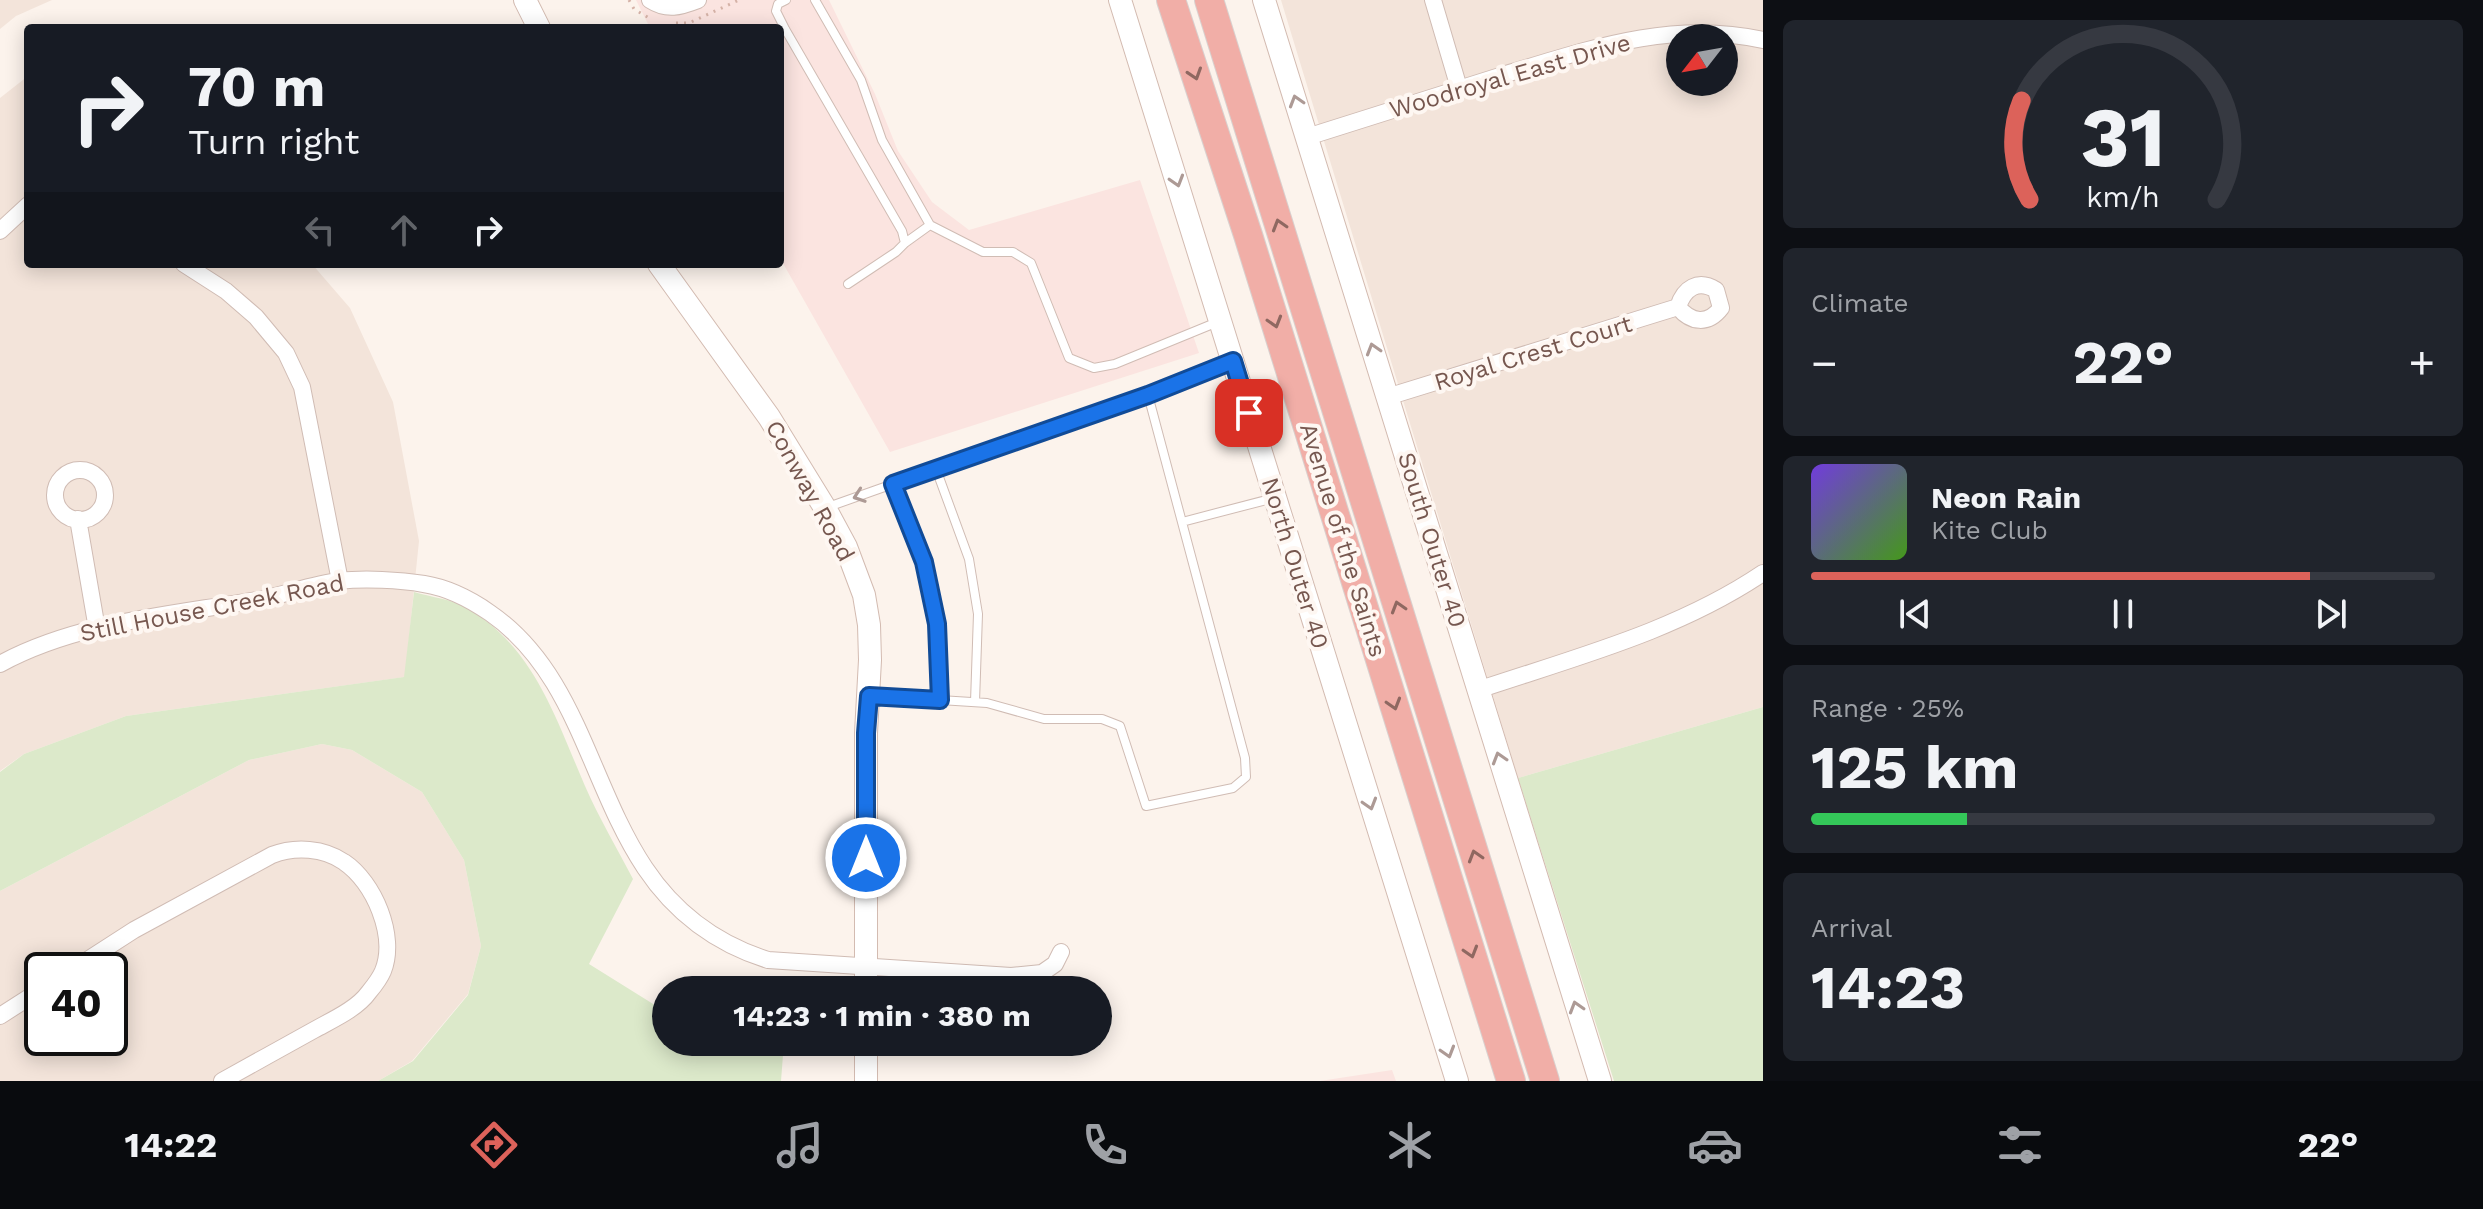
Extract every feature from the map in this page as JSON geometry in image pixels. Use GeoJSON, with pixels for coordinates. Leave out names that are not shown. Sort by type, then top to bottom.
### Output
{"type":"FeatureCollection","features":[{"type":"Feature","properties":{"kind":"highway","name":"Avenue of the Saints"},"geometry":{"type":"LineString","coordinates":[[1171,0],[1257,264],[1511,1081]]}},
{"type":"Feature","properties":{"kind":"highway","name":"Avenue of the Saints"},"geometry":{"type":"LineString","coordinates":[[1211,4],[1545,1081]]}},
{"type":"Feature","properties":{"kind":"street"},"geometry":{"type":"LineString","coordinates":[[525,0],[537,24]]}},
{"type":"Feature","properties":{"kind":"street"},"geometry":{"type":"LineString","coordinates":[[650,0],[660,6],[679,8],[698,0]]}},
{"type":"Feature","properties":{"kind":"street","name":"North Outer 40"},"geometry":{"type":"LineString","coordinates":[[1120,0],[1457,1081]]}},
{"type":"Feature","properties":{"kind":"street","name":"South Outer 40"},"geometry":{"type":"LineString","coordinates":[[1264,0],[1600,1081]]}},
{"type":"Feature","properties":{"kind":"street"},"geometry":{"type":"LineString","coordinates":[[1433,0],[1459,88]]}},
{"type":"Feature","properties":{"kind":"street","name":"Woodroyal East Drive"},"geometry":{"type":"LineString","coordinates":[[1307,137],[1616,41],[1661,34],[1708,32],[1763,40]]}},
{"type":"Feature","properties":{"kind":"street"},"geometry":{"type":"LineString","coordinates":[[0,231],[24,209]]}},
{"type":"Feature","properties":{"kind":"street"},"geometry":{"type":"LineString","coordinates":[[190,268],[226,291],[256,317],[286,353],[302,387],[340,581]]}},
{"type":"Feature","properties":{"kind":"street","name":"Conway Road"},"geometry":{"type":"LineString","coordinates":[[662,268],[769,417],[846,547],[864,595],[869,625],[866,976]]}},
{"type":"Feature","properties":{"kind":"street","name":"Royal Crest Court"},"geometry":{"type":"LineString","coordinates":[[1387,397],[1678,307]]}},
{"type":"Feature","properties":{"kind":"street"},"geometry":{"type":"LineString","coordinates":[[78,519],[97,629]]}},
{"type":"Feature","properties":{"kind":"street"},"geometry":{"type":"LineString","coordinates":[[1478,690],[1669,625],[1705,609],[1763,573]]}},
{"type":"Feature","properties":{"kind":"street","name":"Still House Creek Road"},"geometry":{"type":"LineString","coordinates":[[0,664],[68,635],[267,598],[340,581],[433,585],[469,598],[524,641],[546,668],[563,696],[628,840],[645,869],[665,894],[700,928],[746,953],[768,960],[945,974],[1011,976],[1042,973],[1055,964],[1061,952]]}},
{"type":"Feature","properties":{"kind":"street"},"geometry":{"type":"LineString","coordinates":[[100,952],[134,930],[280,852],[297,850],[328,854],[345,862],[368,889],[379,909],[387,948],[383,971],[367,995],[342,1014],[222,1081]]}},
{"type":"Feature","properties":{"kind":"street"},"geometry":{"type":"LineString","coordinates":[[0,1016],[24,1001]]}},
{"type":"Feature","properties":{"kind":"street"},"geometry":{"type":"LineString","coordinates":[[866,1056],[866,1081]]}},
{"type":"Feature","properties":{"kind":"lane"},"geometry":{"type":"LineString","coordinates":[[783,24],[776,11],[778,4],[786,0]]}},
{"type":"Feature","properties":{"kind":"lane"},"geometry":{"type":"LineString","coordinates":[[815,0],[861,80],[882,140],[930,225],[983,252],[1013,252],[1031,263],[1069,358],[1094,368],[1115,364],[1220,321]]}},
{"type":"Feature","properties":{"kind":"lane"},"geometry":{"type":"LineString","coordinates":[[784,25],[902,231],[905,243]]}},
{"type":"Feature","properties":{"kind":"lane"},"geometry":{"type":"LineString","coordinates":[[848,284],[930,225]]}},
{"type":"Feature","properties":{"kind":"lane"},"geometry":{"type":"LineString","coordinates":[[825,508],[1148,395],[1233,361]]}},
{"type":"Feature","properties":{"kind":"lane"},"geometry":{"type":"LineString","coordinates":[[869,696],[975,702],[1044,719],[1102,719],[1120,726],[1146,806],[1233,788],[1246,777],[1245,758],[1148,395]]}},
{"type":"Feature","properties":{"kind":"lane"},"geometry":{"type":"LineString","coordinates":[[936,469],[969,559],[978,614],[975,702]]}},
{"type":"Feature","properties":{"kind":"lane"},"geometry":{"type":"LineString","coordinates":[[893,484],[924,562],[937,624],[940,700]]}},
{"type":"Feature","properties":{"kind":"lane"},"geometry":{"type":"LineString","coordinates":[[1182,522],[1275,498]]}},
{"type":"Feature","properties":{"kind":"shaded area"},"geometry":{"type":"Polygon","coordinates":[[[0,0],[52,0],[16,16],[0,29],[0,0]]]}},
{"type":"Feature","properties":{"kind":"shaded area"},"geometry":{"type":"Polygon","coordinates":[[[636,0],[829,0],[875,94],[898,151],[932,202],[969,230],[1140,180],[1199,353],[890,452],[784,265],[784,24],[648,24],[636,0]]]}},
{"type":"Feature","properties":{"kind":"shaded area"},"geometry":{"type":"Polygon","coordinates":[[[1281,0],[1763,0],[1763,707],[1518,778],[1281,0]]]}},
{"type":"Feature","properties":{"kind":"shaded area"},"geometry":{"type":"Polygon","coordinates":[[[24,79],[24,268],[315,268],[350,308],[393,402],[419,541],[405,677],[126,716],[24,754],[0,771],[0,98],[24,79]]]}},
{"type":"Feature","properties":{"kind":"shaded area"},"geometry":{"type":"Polygon","coordinates":[[[322,744],[352,750],[422,792],[464,860],[481,946],[468,994],[412,1061],[378,1081],[0,1081],[0,891],[249,760],[322,744]]]}},
{"type":"Feature","properties":{"kind":"shaded area"},"geometry":{"type":"Polygon","coordinates":[[[1392,1070],[1396,1081],[1320,1081],[1392,1070]]]}},
{"type":"Feature","properties":{"kind":"green space"},"geometry":{"type":"Polygon","coordinates":[[[414,592],[467,608],[510,643],[540,686],[590,798],[633,879],[589,964],[652,1003],[652,1056],[783,1056],[781,1081],[378,1081],[413,1061],[468,995],[481,946],[464,860],[422,792],[352,750],[322,744],[249,760],[0,891],[0,772],[24,754],[126,716],[404,677],[414,592]]]}},
{"type":"Feature","properties":{"kind":"green space"},"geometry":{"type":"Polygon","coordinates":[[[1763,707],[1763,1081],[1614,1081],[1518,778],[1763,707]]]}},
{"type":"Feature","properties":{"kind":"route"},"geometry":{"type":"LineString","coordinates":[[866,858],[869,696],[940,700],[937,624],[924,562],[893,484],[1148,395],[1233,361],[1249,413]]}}]}
